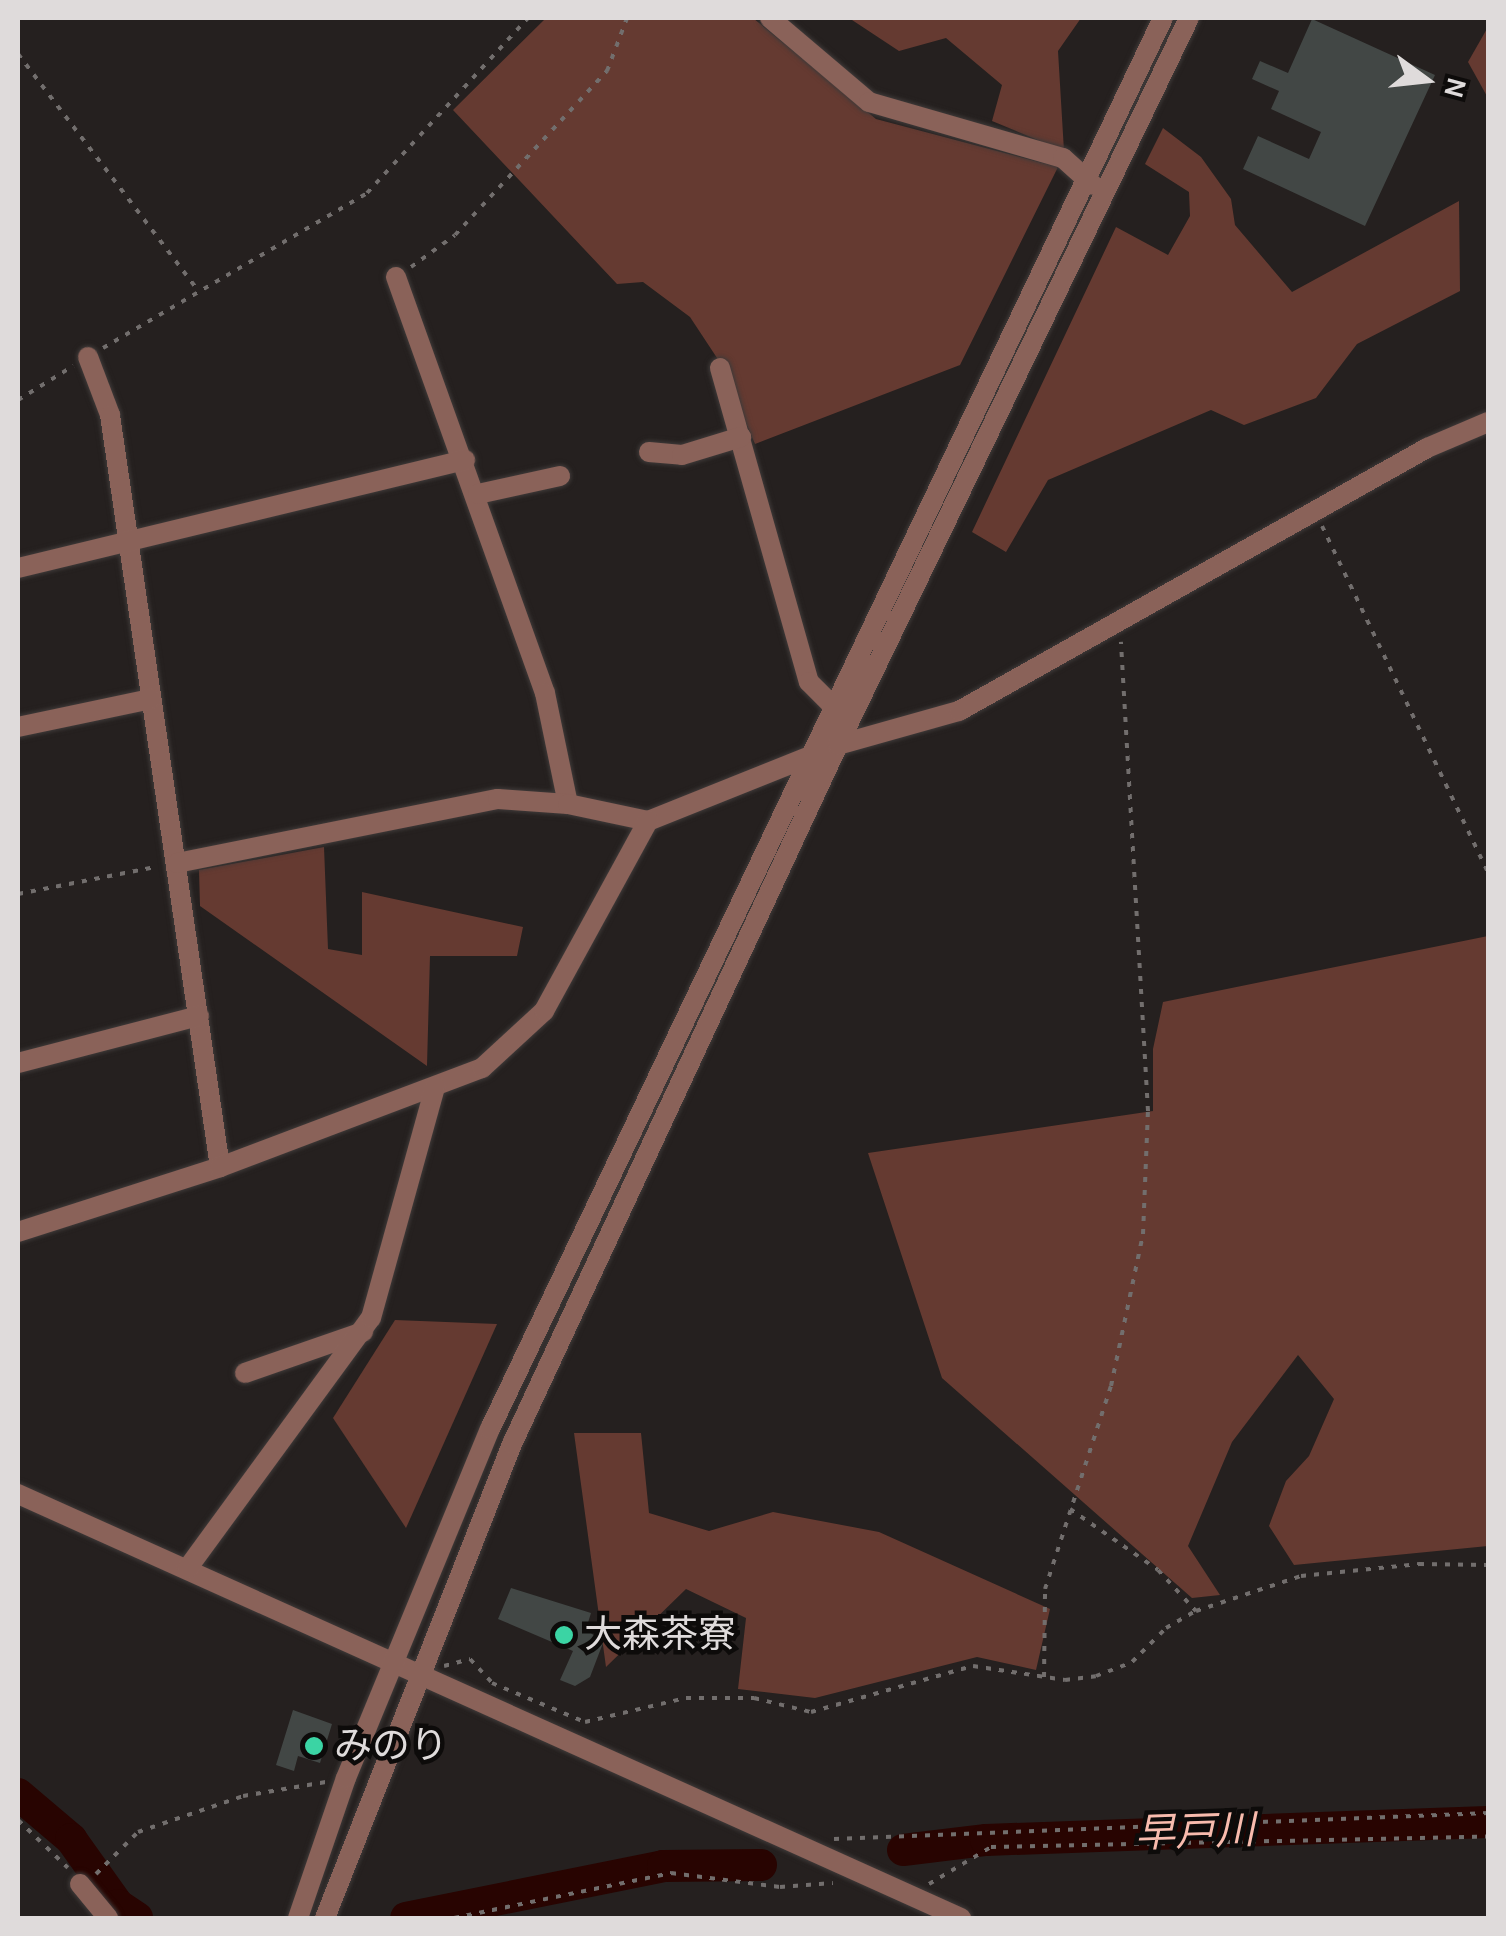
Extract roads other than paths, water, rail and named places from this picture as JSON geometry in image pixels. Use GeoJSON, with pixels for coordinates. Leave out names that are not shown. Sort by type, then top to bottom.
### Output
{"type":"FeatureCollection","features":[{"type":"Feature","properties":{"kind":"street"},"geometry":{"type":"LineString","coordinates":[[770,18],[869,102],[1064,158],[1086,176],[1102,197]]}},
{"type":"Feature","properties":{"kind":"street"},"geometry":{"type":"LineString","coordinates":[[298,1917],[346,1778],[498,1412],[1163,18]]}},
{"type":"Feature","properties":{"kind":"street"},"geometry":{"type":"LineString","coordinates":[[326,1915],[417,1674],[512,1444],[838,745],[1189,18]]}},
{"type":"Feature","properties":{"kind":"street"},"geometry":{"type":"LineString","coordinates":[[396,277],[478,494],[545,692],[568,804]]}},
{"type":"Feature","properties":{"kind":"street"},"geometry":{"type":"LineString","coordinates":[[88,357],[110,415],[220,1167]]}},
{"type":"Feature","properties":{"kind":"street"},"geometry":{"type":"LineString","coordinates":[[720,368],[809,682],[832,705]]}},
{"type":"Feature","properties":{"kind":"street"},"geometry":{"type":"LineString","coordinates":[[178,863],[498,799],[568,804],[648,821],[838,745],[958,711],[1120,624],[1427,448],[1488,422]]}},
{"type":"Feature","properties":{"kind":"street"},"geometry":{"type":"LineString","coordinates":[[649,452],[682,455],[741,438]]}},
{"type":"Feature","properties":{"kind":"street"},"geometry":{"type":"LineString","coordinates":[[18,568],[127,546],[465,460]]}},
{"type":"Feature","properties":{"kind":"street"},"geometry":{"type":"LineString","coordinates":[[478,494],[560,476]]}},
{"type":"Feature","properties":{"kind":"street"},"geometry":{"type":"LineString","coordinates":[[18,727],[152,699]]}},
{"type":"Feature","properties":{"kind":"street"},"geometry":{"type":"LineString","coordinates":[[18,1232],[220,1167],[482,1068],[544,1011],[648,821]]}},
{"type":"Feature","properties":{"kind":"street"},"geometry":{"type":"LineString","coordinates":[[18,1063],[199,1016]]}},
{"type":"Feature","properties":{"kind":"street"},"geometry":{"type":"LineString","coordinates":[[187,1569],[362,1332],[435,1086]]}},
{"type":"Feature","properties":{"kind":"street"},"geometry":{"type":"LineString","coordinates":[[245,1373],[362,1332]]}},
{"type":"Feature","properties":{"kind":"street"},"geometry":{"type":"LineString","coordinates":[[18,1494],[961,1918]]}},
{"type":"Feature","properties":{"kind":"street"},"geometry":{"type":"LineString","coordinates":[[80,1884],[108,1918]]}},
{"type":"Feature","properties":{"kind":"waterway","name":"早戸川"},"geometry":{"type":"LineString","coordinates":[[18,1794],[71,1839],[118,1905],[137,1918]]}},
{"type":"Feature","properties":{"kind":"waterway","name":"早戸川"},"geometry":{"type":"LineString","coordinates":[[903,1850],[986,1840],[1488,1822]]}},
{"type":"Feature","properties":{"kind":"waterway","name":"早戸川"},"geometry":{"type":"LineString","coordinates":[[406,1918],[663,1866],[761,1865]]}},
{"type":"Feature","properties":{"kind":"place","name":"大森茶寮"},"geometry":{"type":"Point","coordinates":[564,1635]}},
{"type":"Feature","properties":{"kind":"place","name":"みのり"},"geometry":{"type":"Point","coordinates":[314,1746]}}]}
